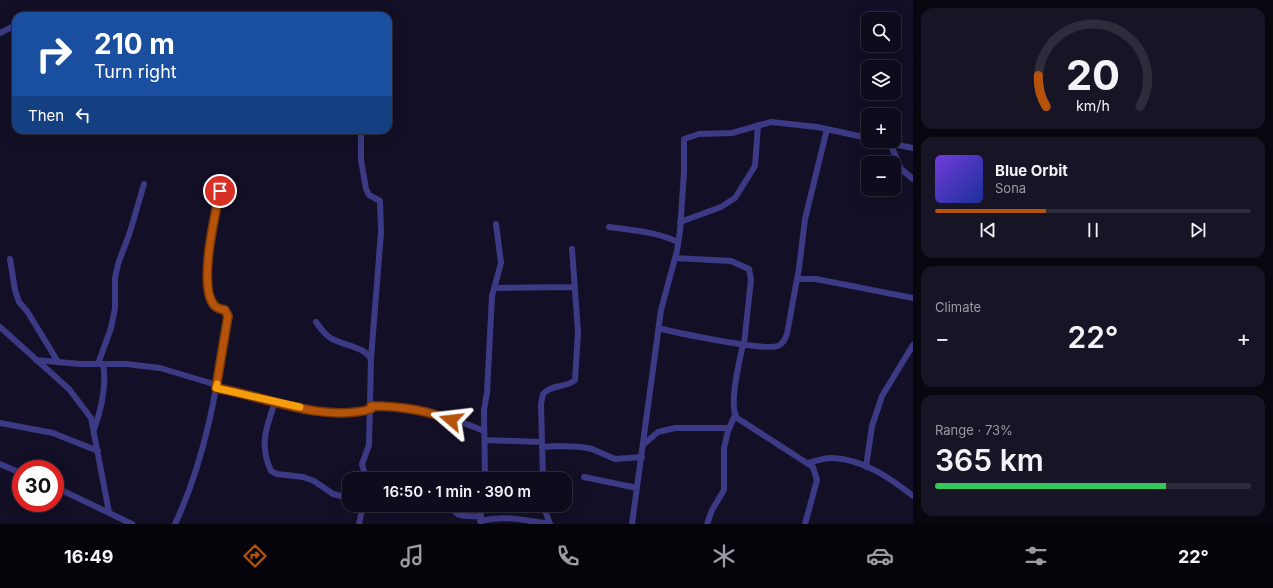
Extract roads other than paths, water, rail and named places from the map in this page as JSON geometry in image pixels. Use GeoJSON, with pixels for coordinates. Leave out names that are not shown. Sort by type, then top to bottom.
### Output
{"type":"FeatureCollection","features":[{"type":"Feature","properties":{"kind":"street"},"geometry":{"type":"LineString","coordinates":[[0,33],[12,27]]}},
{"type":"Feature","properties":{"kind":"street"},"geometry":{"type":"LineString","coordinates":[[632,524],[661,310],[678,242],[684,172],[684,139],[699,134],[732,133],[770,122],[827,129],[861,136]]}},
{"type":"Feature","properties":{"kind":"street"},"geometry":{"type":"LineString","coordinates":[[680,222],[721,207],[735,198],[754,166],[758,125]]}},
{"type":"Feature","properties":{"kind":"street"},"geometry":{"type":"LineString","coordinates":[[659,328],[744,344],[774,346],[782,343],[787,334],[797,279],[804,219],[827,129]]}},
{"type":"Feature","properties":{"kind":"street"},"geometry":{"type":"LineString","coordinates":[[361,134],[361,160],[366,189],[369,195],[380,201],[381,212],[381,232],[372,359],[369,444],[362,464],[364,472]]}},
{"type":"Feature","properties":{"kind":"street"},"geometry":{"type":"LineString","coordinates":[[901,146],[913,148]]}},
{"type":"Feature","properties":{"kind":"street"},"geometry":{"type":"LineString","coordinates":[[892,148],[900,169],[913,179]]}},
{"type":"Feature","properties":{"kind":"street"},"geometry":{"type":"LineString","coordinates":[[175,524],[203,451],[217,387],[228,316],[225,310],[218,308],[213,303],[207,270],[222,180]]}},
{"type":"Feature","properties":{"kind":"street"},"geometry":{"type":"LineString","coordinates":[[94,430],[102,402],[105,370],[101,364],[115,308],[115,278],[118,264],[130,232],[144,184]]}},
{"type":"Feature","properties":{"kind":"street"},"geometry":{"type":"LineString","coordinates":[[485,472],[484,410],[487,393],[492,296],[501,263],[496,224]]}},
{"type":"Feature","properties":{"kind":"street"},"geometry":{"type":"LineString","coordinates":[[609,227],[666,236],[678,242]]}},
{"type":"Feature","properties":{"kind":"street"},"geometry":{"type":"LineString","coordinates":[[543,472],[541,404],[543,394],[552,387],[572,383],[575,380],[578,332],[572,249]]}},
{"type":"Feature","properties":{"kind":"street"},"geometry":{"type":"LineString","coordinates":[[675,258],[731,261],[749,269],[751,280],[744,344],[735,391],[735,415],[729,428],[724,448],[724,490],[712,510],[707,524]]}},
{"type":"Feature","properties":{"kind":"street"},"geometry":{"type":"LineString","coordinates":[[10,259],[15,290],[19,302],[27,311],[58,362]]}},
{"type":"Feature","properties":{"kind":"street"},"geometry":{"type":"LineString","coordinates":[[797,279],[816,279],[913,298]]}},
{"type":"Feature","properties":{"kind":"street"},"geometry":{"type":"LineString","coordinates":[[494,288],[575,287]]}},
{"type":"Feature","properties":{"kind":"street"},"geometry":{"type":"LineString","coordinates":[[316,322],[323,332],[330,338],[364,351],[372,359]]}},
{"type":"Feature","properties":{"kind":"street"},"geometry":{"type":"LineString","coordinates":[[0,327],[80,402],[91,418],[109,512]]}},
{"type":"Feature","properties":{"kind":"street"},"geometry":{"type":"LineString","coordinates":[[866,467],[872,426],[882,396],[913,345]]}},
{"type":"Feature","properties":{"kind":"street"},"geometry":{"type":"LineString","coordinates":[[36,360],[126,364],[160,368],[217,387],[321,412],[355,413],[371,408],[402,407],[443,416],[484,431]]}},
{"type":"Feature","properties":{"kind":"street"},"geometry":{"type":"LineString","coordinates":[[275,402],[265,431],[264,444],[271,471],[277,474],[303,477],[314,481],[333,494],[342,496]]}},
{"type":"Feature","properties":{"kind":"street"},"geometry":{"type":"LineString","coordinates":[[735,415],[737,418],[808,463],[816,472],[817,480],[805,524]]}},
{"type":"Feature","properties":{"kind":"street"},"geometry":{"type":"LineString","coordinates":[[0,423],[53,433],[98,451]]}},
{"type":"Feature","properties":{"kind":"street"},"geometry":{"type":"LineString","coordinates":[[644,444],[658,432],[675,428],[729,428]]}},
{"type":"Feature","properties":{"kind":"street"},"geometry":{"type":"LineString","coordinates":[[485,440],[581,447],[592,449],[615,459],[642,457]]}},
{"type":"Feature","properties":{"kind":"street"},"geometry":{"type":"LineString","coordinates":[[808,463],[831,458],[849,461],[890,478],[913,496]]}},
{"type":"Feature","properties":{"kind":"street"},"geometry":{"type":"LineString","coordinates":[[0,464],[12,469]]}},
{"type":"Feature","properties":{"kind":"street"},"geometry":{"type":"LineString","coordinates":[[584,477],[637,488]]}},
{"type":"Feature","properties":{"kind":"street"},"geometry":{"type":"LineString","coordinates":[[64,491],[132,524]]}},
{"type":"Feature","properties":{"kind":"street"},"geometry":{"type":"LineString","coordinates":[[358,524],[361,512]]}},
{"type":"Feature","properties":{"kind":"street"},"geometry":{"type":"LineString","coordinates":[[455,512],[480,520],[495,517],[512,517],[550,524]]}},
{"type":"Feature","properties":{"kind":"street"},"geometry":{"type":"LineString","coordinates":[[544,512],[550,524]]}}]}
